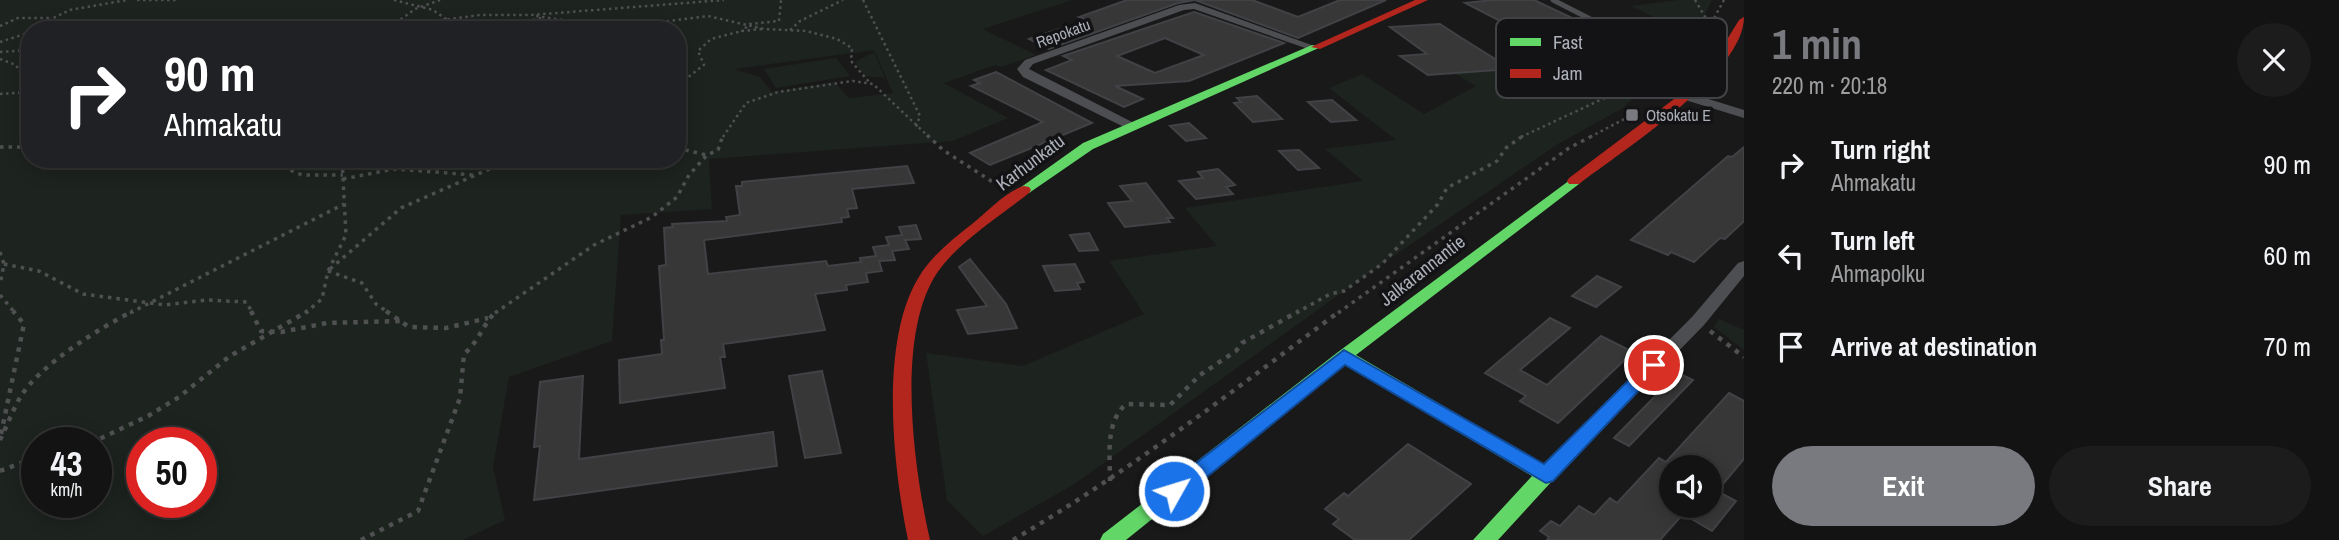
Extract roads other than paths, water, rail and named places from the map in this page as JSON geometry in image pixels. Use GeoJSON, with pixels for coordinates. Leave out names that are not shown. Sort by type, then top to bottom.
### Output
{"type":"FeatureCollection","features":[{"type":"Feature","properties":{"kind":"street","name":"Karhunkatu"},"geometry":{"type":"LineString","coordinates":[[919,540],[906,419],[903,357],[911,310],[929,273],[1061,161],[1130,126],[1423,0]]}},
{"type":"Feature","properties":{"kind":"street","name":"Repokatu"},"geometry":{"type":"LineString","coordinates":[[1130,126],[1027,75],[1023,69],[1029,62],[1183,7],[1195,6],[1312,47]]}},
{"type":"Feature","properties":{"kind":"street","name":"Jalkarannantie"},"geometry":{"type":"LineString","coordinates":[[1727,49],[1744,20]]}},
{"type":"Feature","properties":{"kind":"street","name":"Jalkarannantie"},"geometry":{"type":"LineString","coordinates":[[1111,540],[1344,356],[1683,98]]}},
{"type":"Feature","properties":{"kind":"street"},"geometry":{"type":"LineString","coordinates":[[1692,98],[1744,114]]}},
{"type":"Feature","properties":{"kind":"street"},"geometry":{"type":"LineString","coordinates":[[1483,540],[1698,321],[1744,266]]}},
{"type":"Feature","properties":{"kind":"street"},"geometry":{"type":"LineString","coordinates":[[1344,356],[1546,475]]}},
{"type":"Feature","properties":{"kind":"lane"},"geometry":{"type":"LineString","coordinates":[[1553,0],[1588,18]]}},
{"type":"Feature","properties":{"kind":"place","name":"Otsokatu E"},"geometry":{"type":"Point","coordinates":[1632,115]}}]}
